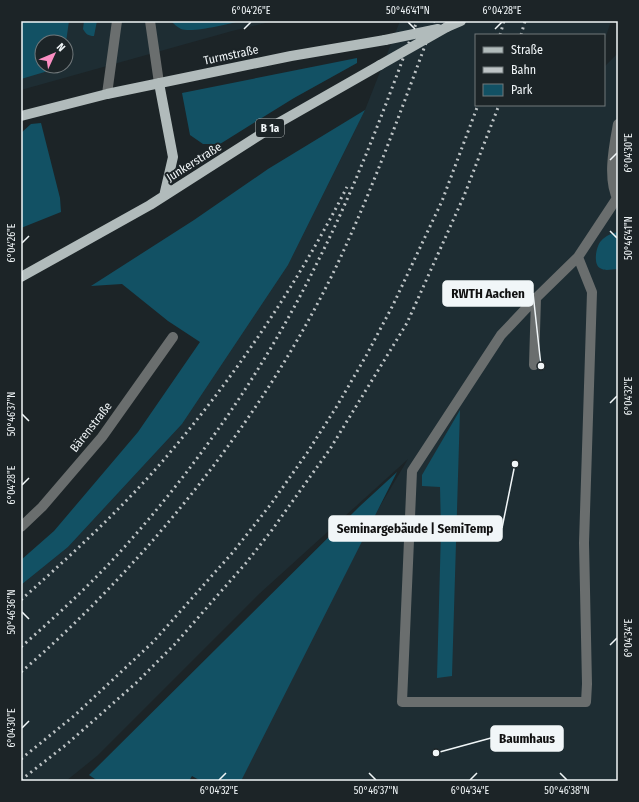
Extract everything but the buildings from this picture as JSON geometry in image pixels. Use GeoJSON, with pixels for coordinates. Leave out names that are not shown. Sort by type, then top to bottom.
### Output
{"type":"FeatureCollection","features":[{"type":"Feature","properties":{"kind":"main road","name":"Turmstraße"},"geometry":{"type":"LineString","coordinates":[[380,65],[447,27],[461,21]]}},
{"type":"Feature","properties":{"kind":"main road","name":"Turmstraße"},"geometry":{"type":"LineString","coordinates":[[21,116],[107,94],[159,83],[291,56],[385,40],[447,27]]}},
{"type":"Feature","properties":{"kind":"main road","name":"Junkerstraße"},"geometry":{"type":"LineString","coordinates":[[21,278],[164,196],[280,122],[380,65]]}},
{"type":"Feature","properties":{"kind":"main road"},"geometry":{"type":"LineString","coordinates":[[159,83],[173,158],[164,196]]}},
{"type":"Feature","properties":{"kind":"street"},"geometry":{"type":"LineString","coordinates":[[107,94],[117,21]]}},
{"type":"Feature","properties":{"kind":"street"},"geometry":{"type":"LineString","coordinates":[[150,21],[159,83]]}},
{"type":"Feature","properties":{"kind":"street"},"geometry":{"type":"LineString","coordinates":[[578,257],[592,292],[584,543],[587,684],[586,702],[402,702],[412,471],[501,335],[578,257],[617,199],[613,180],[612,153],[618,124]]}},
{"type":"Feature","properties":{"kind":"street"},"geometry":{"type":"LineString","coordinates":[[534,365],[536,298]]}},
{"type":"Feature","properties":{"kind":"street","name":"Bärenstraße"},"geometry":{"type":"LineString","coordinates":[[21,527],[42,507],[102,437],[173,336]]}},
{"type":"Feature","properties":{"kind":"shaded area"},"geometry":{"type":"Polygon","coordinates":[[[21,21],[274,21],[232,31],[21,90],[21,21]]]}},
{"type":"Feature","properties":{"kind":"shaded area"},"geometry":{"type":"Polygon","coordinates":[[[400,21],[611,21],[605,39],[605,34],[475,34],[475,106],[605,106],[605,66],[618,53],[618,781],[217,781],[408,459],[259,594],[97,756],[66,781],[21,781],[21,585],[68,547],[182,424],[288,265],[365,110],[400,21]]]}},
{"type":"Feature","properties":{"kind":"green space"},"geometry":{"type":"Polygon","coordinates":[[[21,21],[69,21],[67,34],[34,34],[34,74],[38,74],[21,79],[21,21]]]}},
{"type":"Feature","properties":{"kind":"green space"},"geometry":{"type":"Polygon","coordinates":[[[84,21],[97,21],[94,36],[89,35],[84,31],[84,21]]]}},
{"type":"Feature","properties":{"kind":"green space"},"geometry":{"type":"Polygon","coordinates":[[[171,21],[241,21],[210,28],[186,30],[181,29],[171,21]]]}},
{"type":"Feature","properties":{"kind":"green space"},"geometry":{"type":"Polygon","coordinates":[[[357,58],[357,63],[294,98],[220,144],[203,144],[190,135],[182,93],[357,58]]]}},
{"type":"Feature","properties":{"kind":"green space"},"geometry":{"type":"Polygon","coordinates":[[[365,110],[288,265],[182,424],[68,547],[21,585],[21,560],[54,531],[138,432],[200,342],[168,321],[122,284],[91,286],[194,220],[268,169],[365,110]]]}},
{"type":"Feature","properties":{"kind":"green space"},"geometry":{"type":"Polygon","coordinates":[[[41,123],[60,198],[61,212],[21,228],[21,133],[31,124],[41,123]]]}},
{"type":"Feature","properties":{"kind":"green space"},"geometry":{"type":"Polygon","coordinates":[[[618,232],[618,269],[604,270],[597,264],[596,252],[603,239],[618,232]]]}},
{"type":"Feature","properties":{"kind":"green space"},"geometry":{"type":"Polygon","coordinates":[[[460,410],[452,676],[437,678],[441,530],[440,487],[422,486],[422,475],[460,410]]]}},
{"type":"Feature","properties":{"kind":"green space"},"geometry":{"type":"Polygon","coordinates":[[[397,472],[241,781],[201,781],[192,776],[189,781],[98,781],[89,775],[360,506],[397,472]]]}},
{"type":"Feature","properties":{"kind":"railway"},"geometry":{"type":"LineString","coordinates":[[21,647],[95,578],[148,520],[203,450],[253,377],[298,300],[346,202],[371,142],[417,21]]}},
{"type":"Feature","properties":{"kind":"railway"},"geometry":{"type":"LineString","coordinates":[[21,672],[90,608],[154,539],[181,507],[231,442],[277,374],[318,302],[351,235],[388,144],[434,21]]}},
{"type":"Feature","properties":{"kind":"railway"},"geometry":{"type":"LineString","coordinates":[[500,34],[504,21]]}},
{"type":"Feature","properties":{"kind":"railway"},"geometry":{"type":"LineString","coordinates":[[521,34],[525,21]]}},
{"type":"Feature","properties":{"kind":"railway"},"geometry":{"type":"LineString","coordinates":[[21,759],[75,715],[153,642],[233,552],[271,504],[307,453],[337,406],[393,305],[442,201],[478,106]]}},
{"type":"Feature","properties":{"kind":"railway"},"geometry":{"type":"LineString","coordinates":[[21,780],[67,744],[136,683],[174,645],[246,563],[272,530],[330,449],[407,323],[464,196],[499,106]]}},
{"type":"Feature","properties":{"kind":"railway"},"geometry":{"type":"LineString","coordinates":[[21,600],[78,548],[133,494],[193,425],[218,393],[265,327],[308,258],[347,187]]}},
{"type":"Feature","properties":{"kind":"place","name":"RWTH Aachen"},"geometry":{"type":"Point","coordinates":[541,366]}},
{"type":"Feature","properties":{"kind":"place","name":"Seminargebäude | SemiTemp"},"geometry":{"type":"Point","coordinates":[515,464]}},
{"type":"Feature","properties":{"kind":"place","name":"Baumhaus"},"geometry":{"type":"Point","coordinates":[436,753]}}]}
